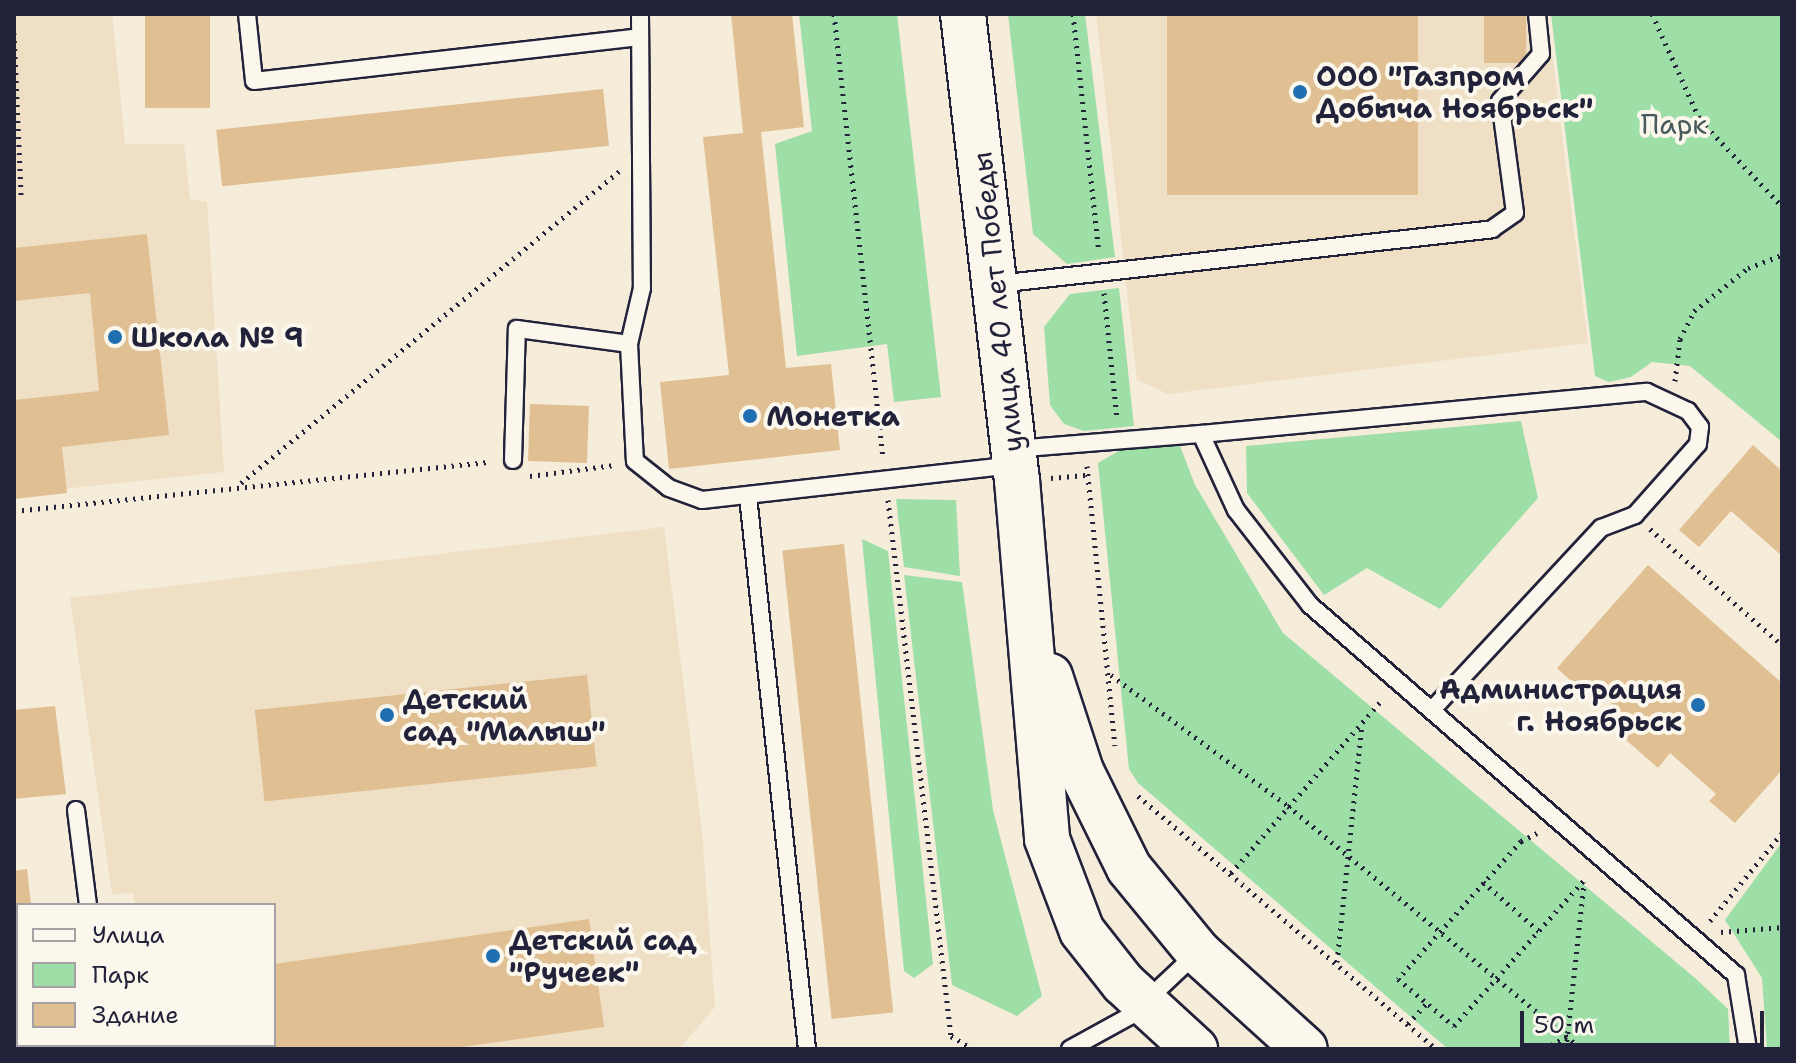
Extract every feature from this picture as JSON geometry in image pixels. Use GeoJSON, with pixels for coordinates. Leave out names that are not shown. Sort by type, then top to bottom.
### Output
{"type":"FeatureCollection","features":[{"type":"Feature","properties":{"kind":"main road","name":"улица 40 лет Победы"},"geometry":{"type":"LineString","coordinates":[[963,14],[996,284],[1028,590],[1047,839],[1082,931],[1137,1010]]}},
{"type":"Feature","properties":{"kind":"main road","name":"улица 40 лет Победы"},"geometry":{"type":"LineString","coordinates":[[1028,590],[1056,696],[1106,827],[1143,888],[1198,952],[1305,1049]]}},
{"type":"Feature","properties":{"kind":"main road"},"geometry":{"type":"LineString","coordinates":[[1137,1010],[1157,1049]]}},
{"type":"Feature","properties":{"kind":"main road"},"geometry":{"type":"LineString","coordinates":[[1137,1010],[1195,1049]]}},
{"type":"Feature","properties":{"kind":"lane"},"geometry":{"type":"LineString","coordinates":[[247,14],[254,81],[639,37]]}},
{"type":"Feature","properties":{"kind":"lane"},"geometry":{"type":"LineString","coordinates":[[640,14],[642,288],[629,344],[635,461],[669,488],[702,500],[748,496],[1085,444],[1647,392],[1673,400],[1700,427],[1698,444],[1635,515],[1601,528],[1434,708]]}},
{"type":"Feature","properties":{"kind":"lane"},"geometry":{"type":"LineString","coordinates":[[996,284],[1492,229],[1515,213],[1500,101],[1541,54],[1537,14]]}},
{"type":"Feature","properties":{"kind":"lane"},"geometry":{"type":"LineString","coordinates":[[513,460],[517,329],[629,344]]}},
{"type":"Feature","properties":{"kind":"lane"},"geometry":{"type":"LineString","coordinates":[[1201,434],[1236,510],[1283,577],[1736,975],[1748,1049]]}},
{"type":"Feature","properties":{"kind":"lane"},"geometry":{"type":"LineString","coordinates":[[748,496],[807,1049]]}},
{"type":"Feature","properties":{"kind":"lane"},"geometry":{"type":"LineString","coordinates":[[76,810],[88,903]]}},
{"type":"Feature","properties":{"kind":"lane"},"geometry":{"type":"LineString","coordinates":[[1070,1049],[1137,1010],[1198,952]]}},
{"type":"Feature","properties":{"kind":"path"},"geometry":{"type":"LineString","coordinates":[[834,14],[951,1036],[973,1049]]}},
{"type":"Feature","properties":{"kind":"path"},"geometry":{"type":"LineString","coordinates":[[1073,14],[1120,441]]}},
{"type":"Feature","properties":{"kind":"path"},"geometry":{"type":"LineString","coordinates":[[1652,14],[1700,120],[1782,206]]}},
{"type":"Feature","properties":{"kind":"path"},"geometry":{"type":"LineString","coordinates":[[14,33],[21,195]]}},
{"type":"Feature","properties":{"kind":"path"},"geometry":{"type":"LineString","coordinates":[[240,484],[639,154]]}},
{"type":"Feature","properties":{"kind":"path"},"geometry":{"type":"LineString","coordinates":[[1673,400],[1680,339],[1694,311],[1748,268],[1782,255]]}},
{"type":"Feature","properties":{"kind":"path"},"geometry":{"type":"LineString","coordinates":[[1085,444],[1116,751]]}},
{"type":"Feature","properties":{"kind":"path"},"geometry":{"type":"LineString","coordinates":[[14,511],[240,484],[513,460],[535,480],[635,461]]}},
{"type":"Feature","properties":{"kind":"path"},"geometry":{"type":"LineString","coordinates":[[1635,515],[1782,645]]}},
{"type":"Feature","properties":{"kind":"path"},"geometry":{"type":"LineString","coordinates":[[1110,675],[1288,806],[1497,983],[1582,1049]]}},
{"type":"Feature","properties":{"kind":"path"},"geometry":{"type":"LineString","coordinates":[[1231,873],[1400,680]]}},
{"type":"Feature","properties":{"kind":"path"},"geometry":{"type":"LineString","coordinates":[[1337,963],[1346,853],[1362,724]]}},
{"type":"Feature","properties":{"kind":"path"},"geometry":{"type":"LineString","coordinates":[[1135,793],[1436,1049]]}},
{"type":"Feature","properties":{"kind":"path"},"geometry":{"type":"LineString","coordinates":[[1563,820],[1521,841],[1398,979],[1454,1026],[1497,983],[1585,879]]}},
{"type":"Feature","properties":{"kind":"path"},"geometry":{"type":"LineString","coordinates":[[1697,938],[1782,833]]}},
{"type":"Feature","properties":{"kind":"path"},"geometry":{"type":"LineString","coordinates":[[1566,1049],[1585,879],[1592,846]]}},
{"type":"Feature","properties":{"kind":"path"},"geometry":{"type":"LineString","coordinates":[[1483,882],[1540,932]]}},
{"type":"Feature","properties":{"kind":"path"},"geometry":{"type":"LineString","coordinates":[[1697,938],[1782,927]]}},
{"type":"Feature","properties":{"kind":"path"},"geometry":{"type":"LineString","coordinates":[[1408,1024],[1427,1003]]}},
{"type":"Feature","properties":{"kind":"path"},"geometry":{"type":"LineString","coordinates":[[1544,1049],[1567,1036]]}},
{"type":"Feature","properties":{"kind":"shaded area","name":"Школа № 9"},"geometry":{"type":"Polygon","coordinates":[[[14,14],[112,14],[125,144],[184,144],[190,199],[207,202],[224,472],[14,494],[14,14]]]}},
{"type":"Feature","properties":{"kind":"shaded area"},"geometry":{"type":"Polygon","coordinates":[[[1096,14],[1547,14],[1588,343],[1168,394],[1137,380],[1096,14]]]}},
{"type":"Feature","properties":{"kind":"shaded area","name":"Детский сад \"Малыш\""},"geometry":{"type":"Polygon","coordinates":[[[664,527],[702,832],[715,1007],[679,1049],[139,1049],[276,1047],[276,903],[135,903],[133,893],[112,894],[70,598],[664,527]]]}},
{"type":"Feature","properties":{"kind":"green space"},"geometry":{"type":"Polygon","coordinates":[[[799,14],[897,14],[941,397],[894,402],[887,344],[797,356],[775,144],[812,131],[799,14]]]}},
{"type":"Feature","properties":{"kind":"green space"},"geometry":{"type":"Polygon","coordinates":[[[1008,14],[1085,14],[1115,257],[1067,264],[1033,234],[1008,14]]]}},
{"type":"Feature","properties":{"kind":"green space","name":"Парк"},"geometry":{"type":"Polygon","coordinates":[[[1551,14],[1782,14],[1782,442],[1690,366],[1652,362],[1631,377],[1609,382],[1595,376],[1551,14]]]}},
{"type":"Feature","properties":{"kind":"green space"},"geometry":{"type":"Polygon","coordinates":[[[1119,288],[1134,426],[1084,431],[1064,424],[1050,405],[1044,327],[1070,294],[1119,288]]]}},
{"type":"Feature","properties":{"kind":"green space"},"geometry":{"type":"Polygon","coordinates":[[[1521,421],[1538,498],[1440,609],[1367,568],[1324,595],[1247,493],[1246,446],[1521,421]]]}},
{"type":"Feature","properties":{"kind":"green space"},"geometry":{"type":"Polygon","coordinates":[[[1179,443],[1195,485],[1283,633],[1695,978],[1728,1009],[1730,1049],[1448,1049],[1138,783],[1129,769],[1098,463],[1122,449],[1179,443]]]}},
{"type":"Feature","properties":{"kind":"green space"},"geometry":{"type":"Polygon","coordinates":[[[896,499],[956,500],[960,576],[904,567],[896,499]]]}},
{"type":"Feature","properties":{"kind":"green space"},"geometry":{"type":"Polygon","coordinates":[[[862,539],[888,551],[933,964],[914,978],[904,971],[862,539]]]}},
{"type":"Feature","properties":{"kind":"green space"},"geometry":{"type":"Polygon","coordinates":[[[904,575],[962,582],[993,810],[1042,996],[1017,1016],[952,985],[904,575]]]}},
{"type":"Feature","properties":{"kind":"green space"},"geometry":{"type":"Polygon","coordinates":[[[1782,842],[1782,1049],[1767,1049],[1762,978],[1725,920],[1782,842]]]}},
{"type":"Feature","properties":{"kind":"building"},"geometry":{"type":"Polygon","coordinates":[[[145,14],[210,14],[210,108],[145,108],[145,14]]]}},
{"type":"Feature","properties":{"kind":"building"},"geometry":{"type":"Polygon","coordinates":[[[731,14],[792,14],[804,127],[761,132],[786,368],[831,364],[840,450],[669,469],[660,382],[729,375],[703,137],[743,133],[731,14]]]}},
{"type":"Feature","properties":{"kind":"building","name":"ООО \"Газпром Добыча Ноябрьск\""},"geometry":{"type":"Polygon","coordinates":[[[1167,14],[1418,14],[1418,195],[1167,195],[1167,14]]]}},
{"type":"Feature","properties":{"kind":"building"},"geometry":{"type":"Polygon","coordinates":[[[1484,14],[1526,14],[1526,63],[1484,63],[1484,14]]]}},
{"type":"Feature","properties":{"kind":"building"},"geometry":{"type":"Polygon","coordinates":[[[603,89],[609,146],[222,186],[216,130],[603,89]]]}},
{"type":"Feature","properties":{"kind":"building"},"geometry":{"type":"Polygon","coordinates":[[[147,234],[169,435],[62,447],[67,493],[14,499],[14,400],[99,391],[90,293],[14,301],[14,248],[147,234]]]}},
{"type":"Feature","properties":{"kind":"building"},"geometry":{"type":"Polygon","coordinates":[[[530,404],[589,406],[587,463],[528,461],[530,404]]]}},
{"type":"Feature","properties":{"kind":"building"},"geometry":{"type":"Polygon","coordinates":[[[1753,445],[1782,471],[1782,556],[1731,511],[1699,547],[1679,530],[1753,445]]]}},
{"type":"Feature","properties":{"kind":"building"},"geometry":{"type":"Polygon","coordinates":[[[844,544],[893,1012],[832,1019],[782,550],[844,544]]]}},
{"type":"Feature","properties":{"kind":"building","name":"Администрация г. Ноябрьск"},"geometry":{"type":"Polygon","coordinates":[[[1648,565],[1782,683],[1782,770],[1735,823],[1709,801],[1716,794],[1670,753],[1658,768],[1618,733],[1630,720],[1588,683],[1582,691],[1557,668],[1648,565]]]}},
{"type":"Feature","properties":{"kind":"building"},"geometry":{"type":"Polygon","coordinates":[[[587,675],[597,766],[264,801],[255,710],[587,675]]]}},
{"type":"Feature","properties":{"kind":"building"},"geometry":{"type":"Polygon","coordinates":[[[55,706],[66,794],[14,799],[14,710],[55,706]]]}},
{"type":"Feature","properties":{"kind":"building"},"geometry":{"type":"Polygon","coordinates":[[[27,869],[31,903],[16,903],[16,1047],[47,1049],[14,1049],[14,871],[27,869]]]}},
{"type":"Feature","properties":{"kind":"building"},"geometry":{"type":"Polygon","coordinates":[[[589,919],[604,1027],[447,1049],[271,1049],[276,1047],[276,964],[589,919]]]}},
{"type":"Feature","properties":{"kind":"place","name":"ООО \"Газпром Добыча Ноябрьск\""},"geometry":{"type":"Point","coordinates":[1300,92]}},
{"type":"Feature","properties":{"kind":"place","name":"Школа № 9"},"geometry":{"type":"Point","coordinates":[115,337]}},
{"type":"Feature","properties":{"kind":"place","name":"Монетка"},"geometry":{"type":"Point","coordinates":[750,416]}},
{"type":"Feature","properties":{"kind":"place","name":"Администрация г. Ноябрьск"},"geometry":{"type":"Point","coordinates":[1698,705]}},
{"type":"Feature","properties":{"kind":"place","name":"Детский сад \"Малыш\""},"geometry":{"type":"Point","coordinates":[387,715]}},
{"type":"Feature","properties":{"kind":"place","name":"Детский сад \"Ручеек\""},"geometry":{"type":"Point","coordinates":[493,956]}}]}
